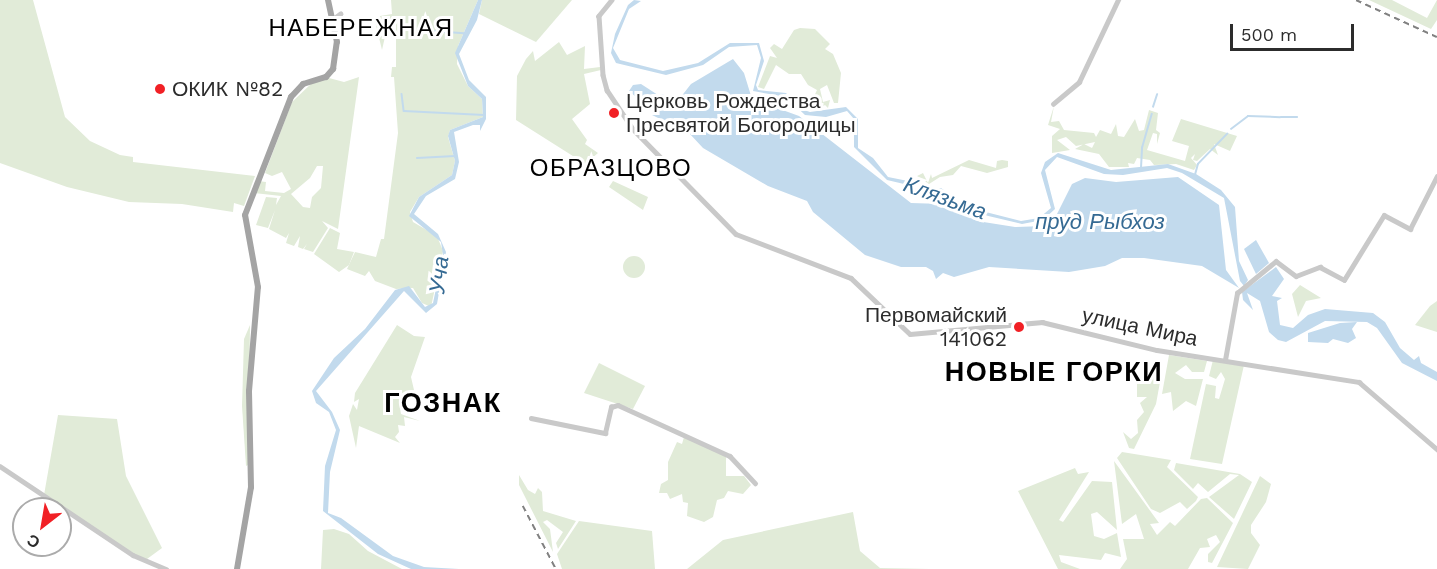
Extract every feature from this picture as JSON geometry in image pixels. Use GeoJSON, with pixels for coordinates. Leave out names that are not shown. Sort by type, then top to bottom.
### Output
{"type":"FeatureCollection","features":[{"type":"Feature","properties":{"kind":"main road"},"geometry":{"type":"LineString","coordinates":[[237,569],[251,487],[249,391],[258,282],[245,210],[291,97],[303,84],[328,76],[337,55],[333,19],[328,0]]}},
{"type":"Feature","properties":{"kind":"street","name":"улица Мира"},"geometry":{"type":"LineString","coordinates":[[612,0],[599,18],[607,90],[633,129],[735,234],[851,278],[910,334],[1042,322],[1157,350],[1362,383],[1437,449]]}},
{"type":"Feature","properties":{"kind":"street"},"geometry":{"type":"LineString","coordinates":[[1053,104],[1076,85],[1118,0]]}},
{"type":"Feature","properties":{"kind":"street"},"geometry":{"type":"LineString","coordinates":[[333,19],[340,14]]}},
{"type":"Feature","properties":{"kind":"street"},"geometry":{"type":"LineString","coordinates":[[1225,360],[1234,296],[1245,286],[1274,262],[1280,262],[1296,276],[1320,267],[1344,280],[1384,215],[1410,229],[1437,176]]}},
{"type":"Feature","properties":{"kind":"street"},"geometry":{"type":"LineString","coordinates":[[531,418],[604,433],[611,407],[618,405],[730,456],[755,483]]}},
{"type":"Feature","properties":{"kind":"street"},"geometry":{"type":"LineString","coordinates":[[0,466],[133,555],[166,569]]}},
{"type":"Feature","properties":{"kind":"green space"},"geometry":{"type":"Polygon","coordinates":[[[0,0],[33,0],[65,117],[90,141],[120,155],[133,157],[133,162],[255,176],[244,206],[234,203],[233,212],[182,204],[129,202],[67,187],[0,163],[0,0]]]}},
{"type":"Feature","properties":{"kind":"green space"},"geometry":{"type":"Polygon","coordinates":[[[391,0],[478,0],[458,46],[457,64],[468,86],[482,99],[483,117],[450,130],[448,137],[455,161],[452,175],[419,197],[410,212],[413,222],[437,236],[443,251],[431,307],[422,303],[413,288],[396,289],[375,281],[369,271],[365,276],[347,269],[355,252],[376,257],[381,239],[384,239],[398,133],[394,77],[391,77],[392,67],[396,67],[396,18],[389,19],[382,50],[374,17],[392,14],[391,0]]]}},
{"type":"Feature","properties":{"kind":"green space"},"geometry":{"type":"Polygon","coordinates":[[[482,0],[572,0],[536,42],[479,14],[482,0]]]}},
{"type":"Feature","properties":{"kind":"green space"},"geometry":{"type":"Polygon","coordinates":[[[1369,0],[1392,0],[1427,18],[1437,0],[1437,20],[1431,29],[1369,0]]]}},
{"type":"Feature","properties":{"kind":"green space"},"geometry":{"type":"Polygon","coordinates":[[[815,29],[830,44],[825,49],[833,54],[841,73],[838,103],[834,103],[827,85],[820,89],[823,102],[830,100],[828,108],[825,105],[817,110],[810,105],[817,90],[808,85],[801,74],[789,74],[776,65],[764,89],[758,87],[770,56],[777,58],[770,48],[774,44],[782,49],[794,30],[815,29]]]}},
{"type":"Feature","properties":{"kind":"green space"},"geometry":{"type":"Polygon","coordinates":[[[559,42],[567,55],[585,46],[584,69],[600,67],[601,70],[584,74],[590,104],[572,119],[587,140],[585,144],[598,153],[591,159],[596,162],[589,164],[593,163],[593,169],[581,161],[585,160],[576,158],[516,120],[517,76],[526,59],[533,51],[535,61],[559,42]]]}},
{"type":"Feature","properties":{"kind":"green space"},"geometry":{"type":"Polygon","coordinates":[[[359,77],[338,229],[322,221],[328,228],[313,252],[304,249],[307,244],[303,249],[298,247],[300,236],[294,246],[286,243],[289,233],[286,238],[269,229],[275,210],[268,228],[256,225],[266,197],[277,198],[276,205],[281,196],[254,193],[258,181],[266,182],[265,191],[284,193],[291,189],[282,172],[272,176],[265,173],[292,102],[312,83],[329,78],[344,82],[359,77]],[[317,166],[310,178],[291,194],[303,207],[310,208],[312,197],[321,188],[323,166],[317,166]]]}},
{"type":"Feature","properties":{"kind":"green space"},"geometry":{"type":"Polygon","coordinates":[[[1054,106],[1051,122],[1059,121],[1064,130],[1094,133],[1096,137],[1100,130],[1111,134],[1116,124],[1118,136],[1124,137],[1135,119],[1139,131],[1144,130],[1149,110],[1158,113],[1156,130],[1160,133],[1157,144],[1157,134],[1153,133],[1147,150],[1185,161],[1189,146],[1172,141],[1181,119],[1237,136],[1230,151],[1214,144],[1218,155],[1210,149],[1197,161],[1193,160],[1195,154],[1191,158],[1197,165],[1194,170],[1176,164],[1154,165],[1150,160],[1137,158],[1134,164],[1128,163],[1129,167],[1109,167],[1099,154],[1075,149],[1083,145],[1076,146],[1066,137],[1057,140],[1070,150],[1052,153],[1052,136],[1060,129],[1048,125],[1054,106]],[[1095,142],[1084,144],[1092,148],[1095,142]]]}},
{"type":"Feature","properties":{"kind":"green space"},"geometry":{"type":"Polygon","coordinates":[[[969,160],[996,168],[997,161],[1008,161],[1008,167],[987,173],[961,166],[953,175],[940,177],[929,184],[917,176],[923,173],[928,183],[931,174],[932,178],[969,160]]]}},
{"type":"Feature","properties":{"kind":"green space"},"geometry":{"type":"Polygon","coordinates":[[[613,181],[648,197],[643,210],[609,187],[613,181]]]}},
{"type":"Feature","properties":{"kind":"green space"},"geometry":{"type":"Polygon","coordinates":[[[330,228],[340,233],[337,249],[354,252],[349,265],[339,272],[314,254],[330,228]]]}},
{"type":"Feature","properties":{"kind":"green space"},"geometry":{"type":"Polygon","coordinates":[[[634,256],[642,259],[645,267],[642,275],[634,278],[626,275],[623,267],[626,259],[634,256]]]}},
{"type":"Feature","properties":{"kind":"green space"},"geometry":{"type":"Polygon","coordinates":[[[1300,285],[1321,298],[1306,301],[1298,317],[1292,294],[1300,285]]]}},
{"type":"Feature","properties":{"kind":"green space"},"geometry":{"type":"Polygon","coordinates":[[[1437,301],[1437,332],[1415,325],[1430,306],[1437,301]]]}},
{"type":"Feature","properties":{"kind":"green space"},"geometry":{"type":"Polygon","coordinates":[[[250,325],[248,465],[246,466],[242,406],[244,339],[250,325]]]}},
{"type":"Feature","properties":{"kind":"green space"},"geometry":{"type":"Polygon","coordinates":[[[397,325],[414,336],[425,337],[411,377],[414,390],[404,396],[400,408],[401,414],[420,421],[404,417],[405,426],[398,425],[399,432],[395,437],[400,443],[359,426],[356,448],[349,416],[353,404],[357,410],[359,399],[354,402],[355,393],[397,325]]]}},
{"type":"Feature","properties":{"kind":"green space"},"geometry":{"type":"Polygon","coordinates":[[[1169,355],[1207,361],[1204,372],[1192,372],[1186,365],[1175,373],[1185,379],[1203,379],[1196,406],[1186,401],[1173,411],[1171,392],[1162,394],[1169,355]]]}},
{"type":"Feature","properties":{"kind":"green space"},"geometry":{"type":"Polygon","coordinates":[[[1213,360],[1244,365],[1222,464],[1190,459],[1206,384],[1216,386],[1215,398],[1219,399],[1225,379],[1221,372],[1216,379],[1209,376],[1213,360]]]}},
{"type":"Feature","properties":{"kind":"green space"},"geometry":{"type":"Polygon","coordinates":[[[599,363],[645,386],[633,409],[584,393],[599,363]]]}},
{"type":"Feature","properties":{"kind":"green space"},"geometry":{"type":"Polygon","coordinates":[[[1157,366],[1162,371],[1156,404],[1134,449],[1129,448],[1123,432],[1131,439],[1138,433],[1137,420],[1144,412],[1140,403],[1147,397],[1137,397],[1137,383],[1153,378],[1157,366]]]}},
{"type":"Feature","properties":{"kind":"green space"},"geometry":{"type":"Polygon","coordinates":[[[58,415],[117,419],[126,476],[162,548],[147,559],[140,558],[72,513],[72,497],[44,495],[58,415]]]}},
{"type":"Feature","properties":{"kind":"green space"},"geometry":{"type":"Polygon","coordinates":[[[684,437],[726,456],[726,476],[744,476],[751,485],[743,494],[728,491],[724,498],[717,500],[713,517],[704,522],[687,516],[688,503],[683,502],[682,494],[670,499],[667,493],[659,493],[661,484],[668,480],[668,462],[677,442],[682,444],[684,437]]]}},
{"type":"Feature","properties":{"kind":"green space"},"geometry":{"type":"Polygon","coordinates":[[[1122,452],[1171,460],[1167,467],[1198,497],[1196,501],[1187,509],[1180,502],[1160,513],[1151,509],[1117,458],[1122,452]]]}},
{"type":"Feature","properties":{"kind":"green space"},"geometry":{"type":"Polygon","coordinates":[[[1114,461],[1159,523],[1150,524],[1157,535],[1170,522],[1175,526],[1201,499],[1207,498],[1233,523],[1212,563],[1208,562],[1208,554],[1220,542],[1216,535],[1207,539],[1210,547],[1200,548],[1188,569],[1120,569],[1127,559],[1123,539],[1144,539],[1136,514],[1122,524],[1114,461]]]}},
{"type":"Feature","properties":{"kind":"green space"},"geometry":{"type":"Polygon","coordinates":[[[1176,463],[1240,474],[1252,482],[1234,519],[1209,497],[1239,475],[1230,474],[1208,492],[1198,483],[1193,489],[1174,470],[1176,463]]]}},
{"type":"Feature","properties":{"kind":"green space"},"geometry":{"type":"Polygon","coordinates":[[[1075,468],[1078,474],[1089,472],[1059,520],[1063,522],[1092,481],[1112,482],[1117,530],[1097,512],[1091,514],[1094,536],[1104,539],[1117,533],[1121,557],[1105,553],[1101,560],[1059,555],[1061,562],[1080,569],[1058,569],[1018,491],[1075,468]]]}},
{"type":"Feature","properties":{"kind":"green space"},"geometry":{"type":"Polygon","coordinates":[[[519,475],[528,490],[535,494],[538,488],[542,492],[543,511],[576,521],[558,549],[556,543],[563,532],[547,520],[543,522],[550,529],[553,552],[519,485],[519,475]]]}},
{"type":"Feature","properties":{"kind":"green space"},"geometry":{"type":"Polygon","coordinates":[[[1260,476],[1271,484],[1266,502],[1251,525],[1251,533],[1260,545],[1248,569],[1217,567],[1260,476]]]}},
{"type":"Feature","properties":{"kind":"green space"},"geometry":{"type":"Polygon","coordinates":[[[853,512],[860,551],[880,568],[930,569],[687,569],[723,540],[853,512]]]}},
{"type":"Feature","properties":{"kind":"green space"},"geometry":{"type":"Polygon","coordinates":[[[579,521],[652,531],[655,569],[562,569],[557,554],[579,521]]]}},
{"type":"Feature","properties":{"kind":"green space"},"geometry":{"type":"Polygon","coordinates":[[[334,529],[349,534],[368,551],[402,569],[321,569],[323,530],[334,529]]]}},
{"type":"Feature","properties":{"kind":"water","name":"Уча"},"geometry":{"type":"Polygon","coordinates":[[[478,0],[482,0],[477,20],[459,54],[469,80],[486,97],[486,119],[480,131],[480,125],[473,125],[454,132],[459,162],[455,179],[426,196],[414,214],[438,234],[446,252],[437,304],[426,313],[404,291],[316,391],[332,412],[340,430],[330,472],[328,513],[341,518],[393,556],[424,567],[459,569],[411,569],[378,554],[323,511],[325,466],[336,430],[329,412],[316,403],[312,391],[334,358],[365,329],[395,290],[409,286],[425,307],[433,303],[443,255],[441,242],[409,216],[419,197],[452,175],[455,161],[448,136],[450,130],[483,117],[482,99],[468,86],[455,53],[478,0]]]}},
{"type":"Feature","properties":{"kind":"water"},"geometry":{"type":"Polygon","coordinates":[[[634,0],[641,1],[629,9],[613,48],[620,60],[663,71],[698,63],[730,43],[759,43],[764,61],[756,85],[758,90],[786,93],[801,109],[810,112],[846,107],[858,119],[858,148],[873,158],[888,177],[908,181],[913,189],[941,188],[966,207],[1021,221],[1039,218],[1051,208],[1041,173],[1045,162],[1058,153],[1111,170],[1168,164],[1196,174],[1221,190],[1235,207],[1239,261],[1248,280],[1244,286],[1240,281],[1224,198],[1182,173],[1167,168],[1123,175],[1104,174],[1057,157],[1045,170],[1055,209],[1043,220],[1022,224],[963,210],[942,195],[911,191],[904,184],[887,180],[854,147],[854,119],[847,111],[826,117],[805,115],[786,97],[753,91],[761,58],[757,45],[729,47],[703,65],[666,75],[616,63],[611,53],[615,34],[628,5],[634,0]]]}},
{"type":"Feature","properties":{"kind":"water","name":"пруд Рыбхоз"},"geometry":{"type":"Polygon","coordinates":[[[733,59],[744,73],[752,99],[799,116],[911,203],[943,204],[977,221],[1015,227],[1045,226],[1053,222],[1072,184],[1085,178],[1116,182],[1178,177],[1219,205],[1226,270],[1239,288],[1202,266],[1144,258],[1122,258],[1105,266],[1069,272],[989,267],[954,277],[943,273],[936,279],[933,271],[926,267],[901,267],[865,255],[813,212],[807,201],[768,186],[703,148],[689,133],[652,115],[657,106],[680,98],[691,84],[733,59]]]}},
{"type":"Feature","properties":{"kind":"water"},"geometry":{"type":"Polygon","coordinates":[[[641,84],[658,95],[672,94],[645,105],[629,91],[633,85],[641,84]]]}},
{"type":"Feature","properties":{"kind":"water"},"geometry":{"type":"Polygon","coordinates":[[[1256,240],[1269,263],[1256,274],[1244,249],[1256,240]]]}},
{"type":"Feature","properties":{"kind":"water"},"geometry":{"type":"Polygon","coordinates":[[[1276,267],[1284,279],[1272,296],[1282,298],[1277,301],[1280,325],[1293,328],[1308,315],[1325,309],[1373,313],[1385,322],[1400,348],[1414,360],[1419,356],[1421,363],[1437,372],[1437,381],[1402,363],[1377,328],[1367,322],[1325,321],[1286,342],[1278,340],[1269,332],[1260,301],[1247,293],[1253,310],[1243,300],[1242,292],[1276,267]]]}},
{"type":"Feature","properties":{"kind":"water"},"geometry":{"type":"Polygon","coordinates":[[[1357,322],[1352,329],[1356,338],[1348,343],[1333,339],[1328,343],[1308,342],[1308,333],[1340,323],[1357,322]]]}},
{"type":"Feature","properties":{"kind":"waterway"},"geometry":{"type":"LineString","coordinates":[[432,31],[464,33]]}},
{"type":"Feature","properties":{"kind":"waterway"},"geometry":{"type":"LineString","coordinates":[[402,94],[404,111],[484,115]]}},
{"type":"Feature","properties":{"kind":"waterway"},"geometry":{"type":"LineString","coordinates":[[1153,107],[1157,95]]}},
{"type":"Feature","properties":{"kind":"waterway"},"geometry":{"type":"LineString","coordinates":[[1141,168],[1142,148],[1152,114]]}},
{"type":"Feature","properties":{"kind":"waterway"},"geometry":{"type":"LineString","coordinates":[[1231,129],[1248,116],[1280,117]]}},
{"type":"Feature","properties":{"kind":"waterway"},"geometry":{"type":"LineString","coordinates":[[1281,117],[1297,117]]}},
{"type":"Feature","properties":{"kind":"waterway"},"geometry":{"type":"LineString","coordinates":[[1195,175],[1198,164],[1227,134]]}},
{"type":"Feature","properties":{"kind":"waterway"},"geometry":{"type":"LineString","coordinates":[[417,158],[455,156]]}},
{"type":"Feature","properties":{"kind":"railway"},"geometry":{"type":"LineString","coordinates":[[1356,0],[1437,37]]}},
{"type":"Feature","properties":{"kind":"railway"},"geometry":{"type":"LineString","coordinates":[[523,506],[556,569]]}},
{"type":"Feature","properties":{"kind":"place","name":"ОКИК №82"},"geometry":{"type":"Point","coordinates":[160,89]}},
{"type":"Feature","properties":{"kind":"place","name":"Церковь Рождества Пресвятой Богородицы"},"geometry":{"type":"Point","coordinates":[614,113]}},
{"type":"Feature","properties":{"kind":"place","name":"Первомайский 141062"},"geometry":{"type":"Point","coordinates":[1019,327]}},
{"type":"Feature","properties":{"kind":"district","name":"НАБЕРЕЖНАЯ"},"geometry":{"type":"Point","coordinates":[361,29]}},
{"type":"Feature","properties":{"kind":"district","name":"ОБРАЗЦОВО"},"geometry":{"type":"Point","coordinates":[611,169]}},
{"type":"Feature","properties":{"kind":"district","name":"НОВЫЕ ГОРКИ"},"geometry":{"type":"Point","coordinates":[1054,373]}},
{"type":"Feature","properties":{"kind":"district","name":"ГОЗНАК"},"geometry":{"type":"Point","coordinates":[443,404]}},
{"type":"Feature","properties":{"kind":"water label","name":"Клязьма"},"geometry":{"type":"Point","coordinates":[945,198]}}]}
